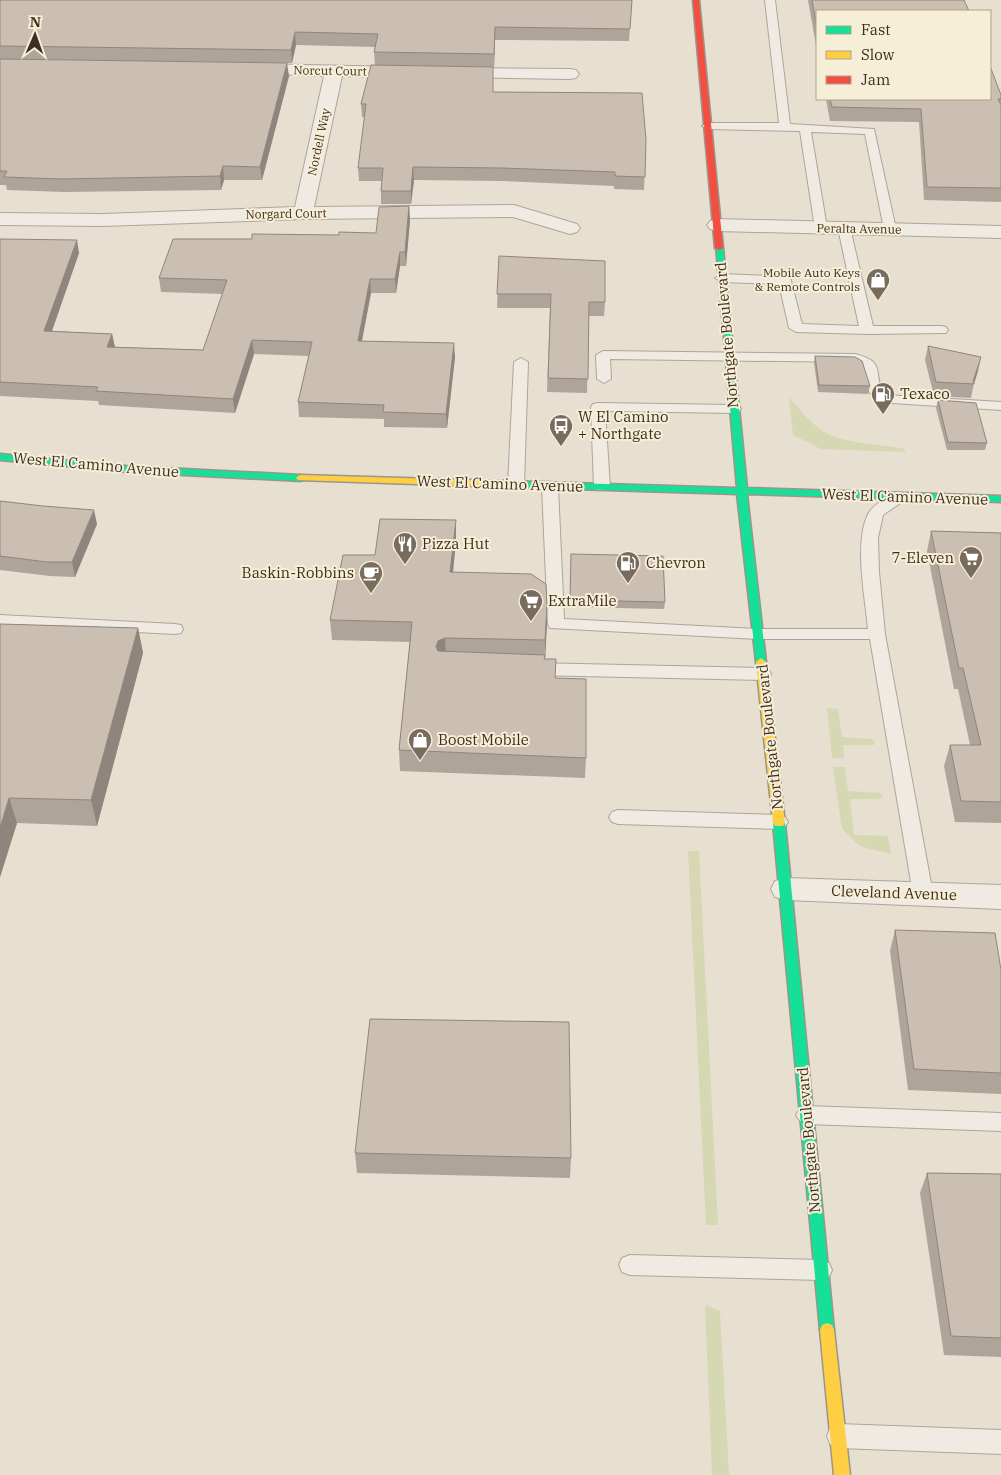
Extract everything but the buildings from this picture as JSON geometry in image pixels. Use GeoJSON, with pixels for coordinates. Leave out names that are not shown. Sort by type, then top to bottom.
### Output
{"type":"FeatureCollection","features":[{"type":"Feature","properties":{"kind":"main road","name":"Northgate Boulevard"},"geometry":{"type":"LineString","coordinates":[[696,0],[731,358],[742,492],[786,889],[842,1475]]}},
{"type":"Feature","properties":{"kind":"main road","name":"West El Camino Avenue"},"geometry":{"type":"LineString","coordinates":[[0,456],[126,469],[236,476],[1001,500]]}},
{"type":"Feature","properties":{"kind":"street","name":"Norcut Court"},"geometry":{"type":"LineString","coordinates":[[236,69],[423,72]]}},
{"type":"Feature","properties":{"kind":"street","name":"Nordell Way"},"geometry":{"type":"LineString","coordinates":[[303,213],[334,71]]}},
{"type":"Feature","properties":{"kind":"street"},"geometry":{"type":"LineString","coordinates":[[442,72],[570,74]]}},
{"type":"Feature","properties":{"kind":"street","name":"Norgard Court"},"geometry":{"type":"LineString","coordinates":[[0,219],[103,220],[303,213],[514,211],[570,228]]}},
{"type":"Feature","properties":{"kind":"street","name":"Peralta Avenue"},"geometry":{"type":"LineString","coordinates":[[717,226],[1001,232]]}},
{"type":"Feature","properties":{"kind":"street","name":"Cleveland Avenue"},"geometry":{"type":"LineString","coordinates":[[786,889],[1001,897]]}},
{"type":"Feature","properties":{"kind":"lane"},"geometry":{"type":"LineString","coordinates":[[770,0],[786,127]]}},
{"type":"Feature","properties":{"kind":"lane"},"geometry":{"type":"LineString","coordinates":[[708,126],[786,127],[870,132],[890,230]]}},
{"type":"Feature","properties":{"kind":"lane"},"geometry":{"type":"LineString","coordinates":[[805,128],[821,228]]}},
{"type":"Feature","properties":{"kind":"lane"},"geometry":{"type":"LineString","coordinates":[[844,228],[867,330]]}},
{"type":"Feature","properties":{"kind":"lane"},"geometry":{"type":"LineString","coordinates":[[722,278],[785,280],[796,328],[941,330]]}},
{"type":"Feature","properties":{"kind":"lane"},"geometry":{"type":"LineString","coordinates":[[604,379],[603,355],[864,359],[870,365],[876,395],[881,399],[1001,406]]}},
{"type":"Feature","properties":{"kind":"lane"},"geometry":{"type":"LineString","coordinates":[[516,485],[521,362]]}},
{"type":"Feature","properties":{"kind":"lane"},"geometry":{"type":"LineString","coordinates":[[602,487],[598,407],[606,401],[734,409]]}},
{"type":"Feature","properties":{"kind":"lane"},"geometry":{"type":"LineString","coordinates":[[550,487],[556,624],[758,634],[877,634]]}},
{"type":"Feature","properties":{"kind":"lane"},"geometry":{"type":"LineString","coordinates":[[901,496],[876,513],[870,542],[877,634],[923,894]]}},
{"type":"Feature","properties":{"kind":"lane"},"geometry":{"type":"LineString","coordinates":[[0,620],[175,629]]}},
{"type":"Feature","properties":{"kind":"lane"},"geometry":{"type":"LineString","coordinates":[[514,668],[763,674]]}},
{"type":"Feature","properties":{"kind":"lane"},"geometry":{"type":"LineString","coordinates":[[618,818],[779,822]]}},
{"type":"Feature","properties":{"kind":"lane"},"geometry":{"type":"LineString","coordinates":[[807,1115],[1001,1122]]}},
{"type":"Feature","properties":{"kind":"lane"},"geometry":{"type":"LineString","coordinates":[[630,1265],[821,1270]]}},
{"type":"Feature","properties":{"kind":"lane"},"geometry":{"type":"LineString","coordinates":[[839,1436],[1001,1442]]}},
{"type":"Feature","properties":{"kind":"green space"},"geometry":{"type":"Polygon","coordinates":[[[789,397],[811,421],[826,433],[852,441],[902,448],[907,452],[821,449],[793,435],[789,397]]]}},
{"type":"Feature","properties":{"kind":"green space"},"geometry":{"type":"Polygon","coordinates":[[[827,708],[838,709],[842,737],[872,739],[875,742],[874,745],[843,745],[844,758],[832,758],[827,708]]]}},
{"type":"Feature","properties":{"kind":"green space"},"geometry":{"type":"Polygon","coordinates":[[[833,767],[845,767],[848,791],[881,793],[883,796],[879,799],[850,799],[854,835],[888,836],[891,854],[861,847],[842,829],[833,767]]]}},
{"type":"Feature","properties":{"kind":"green space"},"geometry":{"type":"Polygon","coordinates":[[[688,851],[699,851],[718,1225],[706,1225],[688,851]]]}},
{"type":"Feature","properties":{"kind":"green space"},"geometry":{"type":"Polygon","coordinates":[[[705,1305],[720,1311],[729,1475],[712,1475],[705,1305]]]}},
{"type":"Feature","properties":{"kind":"traffic: fast"},"geometry":{"type":"LineString","coordinates":[[719,248],[742,492],[761,662]]}},
{"type":"Feature","properties":{"kind":"traffic: fast"},"geometry":{"type":"LineString","coordinates":[[0,457],[126,469],[301,478]]}},
{"type":"Feature","properties":{"kind":"traffic: fast"},"geometry":{"type":"LineString","coordinates":[[504,484],[1001,499]]}},
{"type":"Feature","properties":{"kind":"traffic: fast"},"geometry":{"type":"LineString","coordinates":[[779,823],[827,1330]]}},
{"type":"Feature","properties":{"kind":"traffic: slow"},"geometry":{"type":"LineString","coordinates":[[301,478],[504,484]]}},
{"type":"Feature","properties":{"kind":"traffic: slow"},"geometry":{"type":"LineString","coordinates":[[761,662],[779,823]]}},
{"type":"Feature","properties":{"kind":"traffic: slow"},"geometry":{"type":"LineString","coordinates":[[827,1330],[842,1475]]}},
{"type":"Feature","properties":{"kind":"traffic: jam"},"geometry":{"type":"LineString","coordinates":[[696,0],[719,248]]}},
{"type":"Feature","properties":{"kind":"place","name":"Mobile Auto Keys & Remote Controls"},"geometry":{"type":"Point","coordinates":[878,301]}},
{"type":"Feature","properties":{"kind":"place","name":"Texaco"},"geometry":{"type":"Point","coordinates":[883,415]}},
{"type":"Feature","properties":{"kind":"place","name":"W El Camino + Northgate"},"geometry":{"type":"Point","coordinates":[561,447]}},
{"type":"Feature","properties":{"kind":"place","name":"Pizza Hut"},"geometry":{"type":"Point","coordinates":[405,565]}},
{"type":"Feature","properties":{"kind":"place","name":"7-Eleven"},"geometry":{"type":"Point","coordinates":[971,579]}},
{"type":"Feature","properties":{"kind":"place","name":"Chevron"},"geometry":{"type":"Point","coordinates":[628,584]}},
{"type":"Feature","properties":{"kind":"place","name":"Baskin-Robbins"},"geometry":{"type":"Point","coordinates":[371,594]}},
{"type":"Feature","properties":{"kind":"place","name":"ExtraMile"},"geometry":{"type":"Point","coordinates":[531,622]}},
{"type":"Feature","properties":{"kind":"place","name":"Boost Mobile"},"geometry":{"type":"Point","coordinates":[420,761]}}]}
